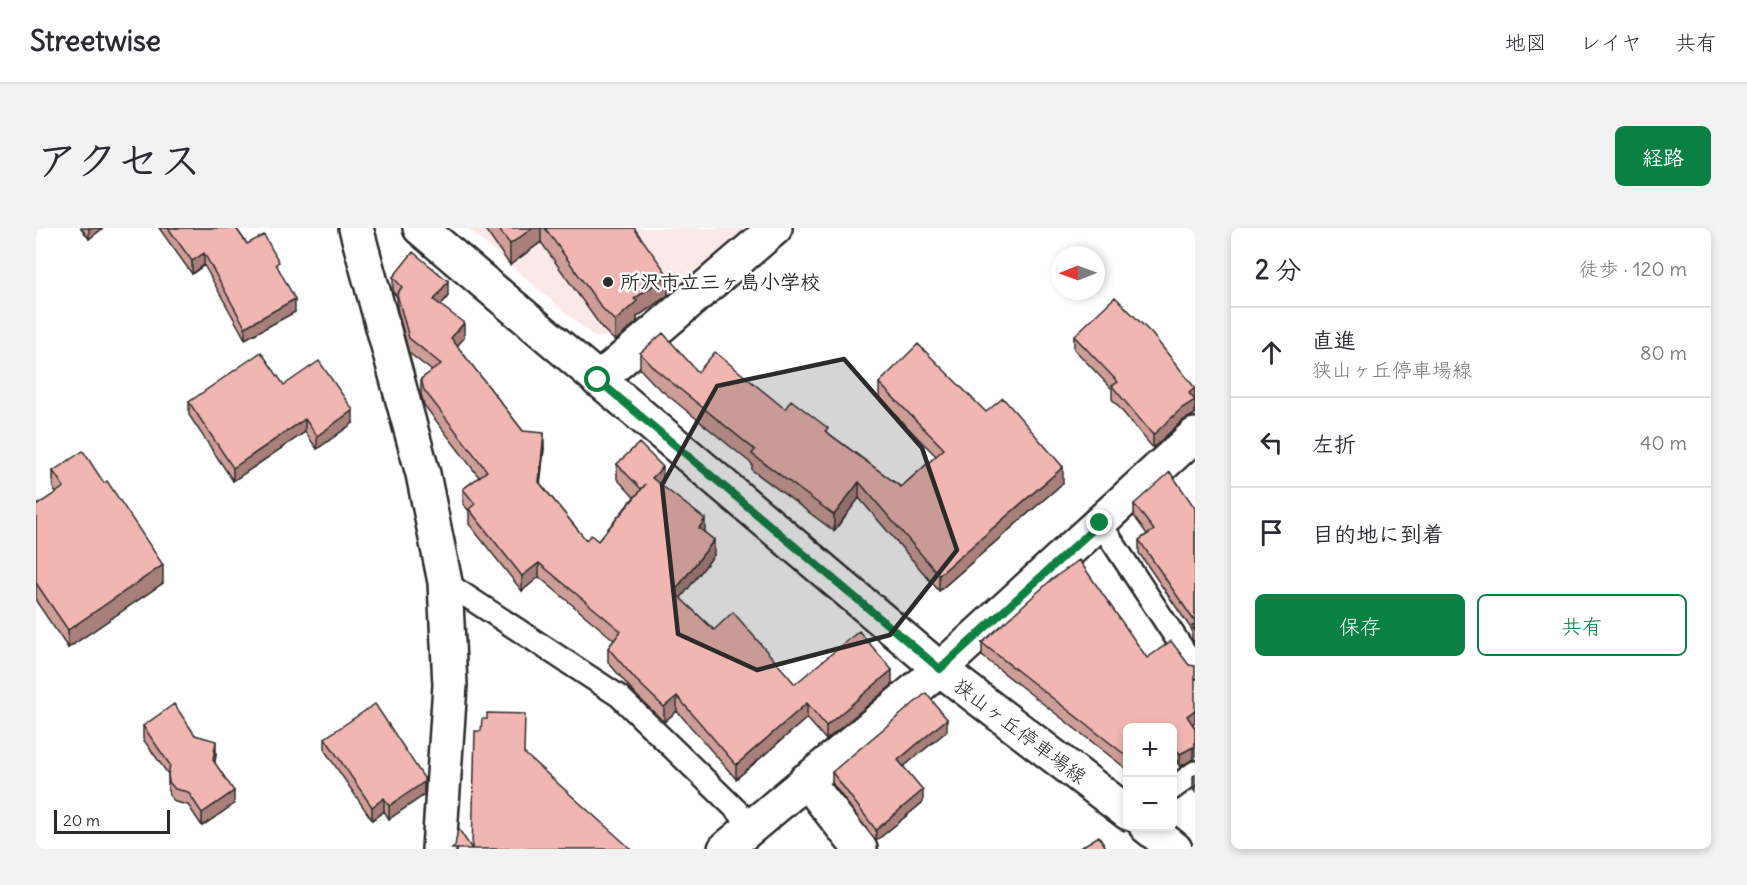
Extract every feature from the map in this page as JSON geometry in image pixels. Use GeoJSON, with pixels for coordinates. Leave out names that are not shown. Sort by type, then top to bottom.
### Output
{"type":"FeatureCollection","features":[{"type":"Feature","properties":{"kind":"street"},"geometry":{"type":"LineString","coordinates":[[356,228],[423,474],[446,582],[450,685],[440,849]]}},
{"type":"Feature","properties":{"kind":"street","name":"狭山ヶ丘停車場線"},"geometry":{"type":"LineString","coordinates":[[420,228],[940,669],[1123,809]]}},
{"type":"Feature","properties":{"kind":"street"},"geometry":{"type":"LineString","coordinates":[[598,380],[775,228]]}},
{"type":"Feature","properties":{"kind":"street"},"geometry":{"type":"LineString","coordinates":[[725,849],[940,669],[1195,435]]}},
{"type":"Feature","properties":{"kind":"street"},"geometry":{"type":"LineString","coordinates":[[806,780],[860,849]]}},
{"type":"Feature","properties":{"kind":"street"},"geometry":{"type":"LineString","coordinates":[[1152,831],[1175,849]]}},
{"type":"Feature","properties":{"kind":"lane"},"geometry":{"type":"LineString","coordinates":[[1100,523],[1195,668]]}},
{"type":"Feature","properties":{"kind":"lane"},"geometry":{"type":"LineString","coordinates":[[446,582],[619,696],[752,825]]}},
{"type":"Feature","properties":{"kind":"lane"},"geometry":{"type":"LineString","coordinates":[[1177,786],[1195,772]]}},
{"type":"Feature","properties":{"kind":"highlighted area"},"geometry":{"type":"Polygon","coordinates":[[[844,359],[922,448],[957,550],[890,635],[757,670],[678,634],[662,485],[717,386],[844,359]]]}},
{"type":"Feature","properties":{"kind":"shaded area","name":"所沢市立三ヶ島小学校"},"geometry":{"type":"Polygon","coordinates":[[[467,228],[750,228],[621,336],[594,337],[467,228]]]}},
{"type":"Feature","properties":{"kind":"building"},"geometry":{"type":"Polygon","coordinates":[[[168,228],[236,228],[247,244],[264,235],[279,262],[276,264],[295,299],[245,327],[204,253],[192,261],[168,228]]]}},
{"type":"Feature","properties":{"kind":"building"},"geometry":{"type":"Polygon","coordinates":[[[498,228],[533,228],[510,244],[498,228]]]}},
{"type":"Feature","properties":{"kind":"building"},"geometry":{"type":"Polygon","coordinates":[[[545,228],[634,228],[668,275],[634,299],[637,301],[615,321],[602,308],[545,228]]]}},
{"type":"Feature","properties":{"kind":"building"},"geometry":{"type":"Polygon","coordinates":[[[413,252],[448,281],[434,300],[464,323],[451,338],[523,431],[544,433],[539,482],[586,540],[591,535],[598,541],[646,484],[641,489],[617,464],[639,443],[663,467],[652,478],[705,519],[699,528],[714,540],[674,592],[714,630],[733,612],[795,684],[859,631],[892,670],[826,726],[807,703],[736,765],[677,696],[664,707],[608,648],[621,631],[539,563],[522,576],[469,509],[475,504],[463,489],[487,471],[424,390],[421,379],[441,364],[409,338],[397,294],[402,287],[393,277],[413,252]]]}},
{"type":"Feature","properties":{"kind":"building"},"geometry":{"type":"Polygon","coordinates":[[[1115,297],[1152,334],[1195,388],[1189,393],[1195,400],[1182,408],[1153,435],[1112,386],[1118,382],[1074,336],[1115,297]]]}},
{"type":"Feature","properties":{"kind":"building"},"geometry":{"type":"Polygon","coordinates":[[[663,333],[698,372],[715,352],[785,409],[791,400],[828,428],[825,431],[901,487],[944,449],[879,383],[918,344],[986,412],[1003,398],[1063,467],[939,575],[859,482],[834,515],[752,454],[755,450],[655,369],[640,353],[663,333]]]}},
{"type":"Feature","properties":{"kind":"building"},"geometry":{"type":"Polygon","coordinates":[[[261,352],[284,385],[319,361],[353,410],[317,436],[305,419],[233,468],[189,402],[261,352]]]}},
{"type":"Feature","properties":{"kind":"building"},"geometry":{"type":"Polygon","coordinates":[[[83,451],[104,483],[107,481],[163,565],[68,630],[36,583],[36,506],[64,487],[53,471],[83,451]]]}},
{"type":"Feature","properties":{"kind":"building"},"geometry":{"type":"Polygon","coordinates":[[[1170,472],[1195,508],[1195,622],[1139,540],[1154,530],[1134,504],[1170,472]]]}},
{"type":"Feature","properties":{"kind":"building"},"geometry":{"type":"Polygon","coordinates":[[[1079,560],[1147,658],[1171,641],[1189,665],[1195,666],[1195,710],[1187,716],[1195,728],[1195,747],[1180,754],[1177,750],[1177,723],[1123,723],[1123,753],[982,643],[1051,580],[1079,560]]]}},
{"type":"Feature","properties":{"kind":"building"},"geometry":{"type":"Polygon","coordinates":[[[926,693],[947,719],[898,760],[923,790],[876,830],[832,772],[926,693]]]}},
{"type":"Feature","properties":{"kind":"building"},"geometry":{"type":"Polygon","coordinates":[[[174,704],[195,735],[216,741],[213,760],[234,791],[202,813],[188,792],[175,789],[169,782],[170,765],[143,726],[174,704]]]}},
{"type":"Feature","properties":{"kind":"building"},"geometry":{"type":"Polygon","coordinates":[[[375,704],[424,778],[424,782],[389,806],[384,798],[372,807],[325,738],[375,704]]]}},
{"type":"Feature","properties":{"kind":"building"},"geometry":{"type":"Polygon","coordinates":[[[487,713],[525,714],[524,753],[631,849],[472,849],[475,731],[481,731],[482,719],[487,719],[487,713]]]}},
{"type":"Feature","properties":{"kind":"building"},"geometry":{"type":"Polygon","coordinates":[[[458,828],[472,849],[452,849],[455,846],[458,828]]]}},
{"type":"Feature","properties":{"kind":"building"},"geometry":{"type":"Polygon","coordinates":[[[1099,836],[1107,849],[1078,849],[1099,836]]]}},
{"type":"Feature","properties":{"kind":"place","name":"所沢市立三ヶ島小学校"},"geometry":{"type":"Point","coordinates":[608,282]}},
{"type":"Feature","properties":{"kind":"route"},"geometry":{"type":"LineString","coordinates":[[598,380],[940,669],[1100,523]]}}]}
